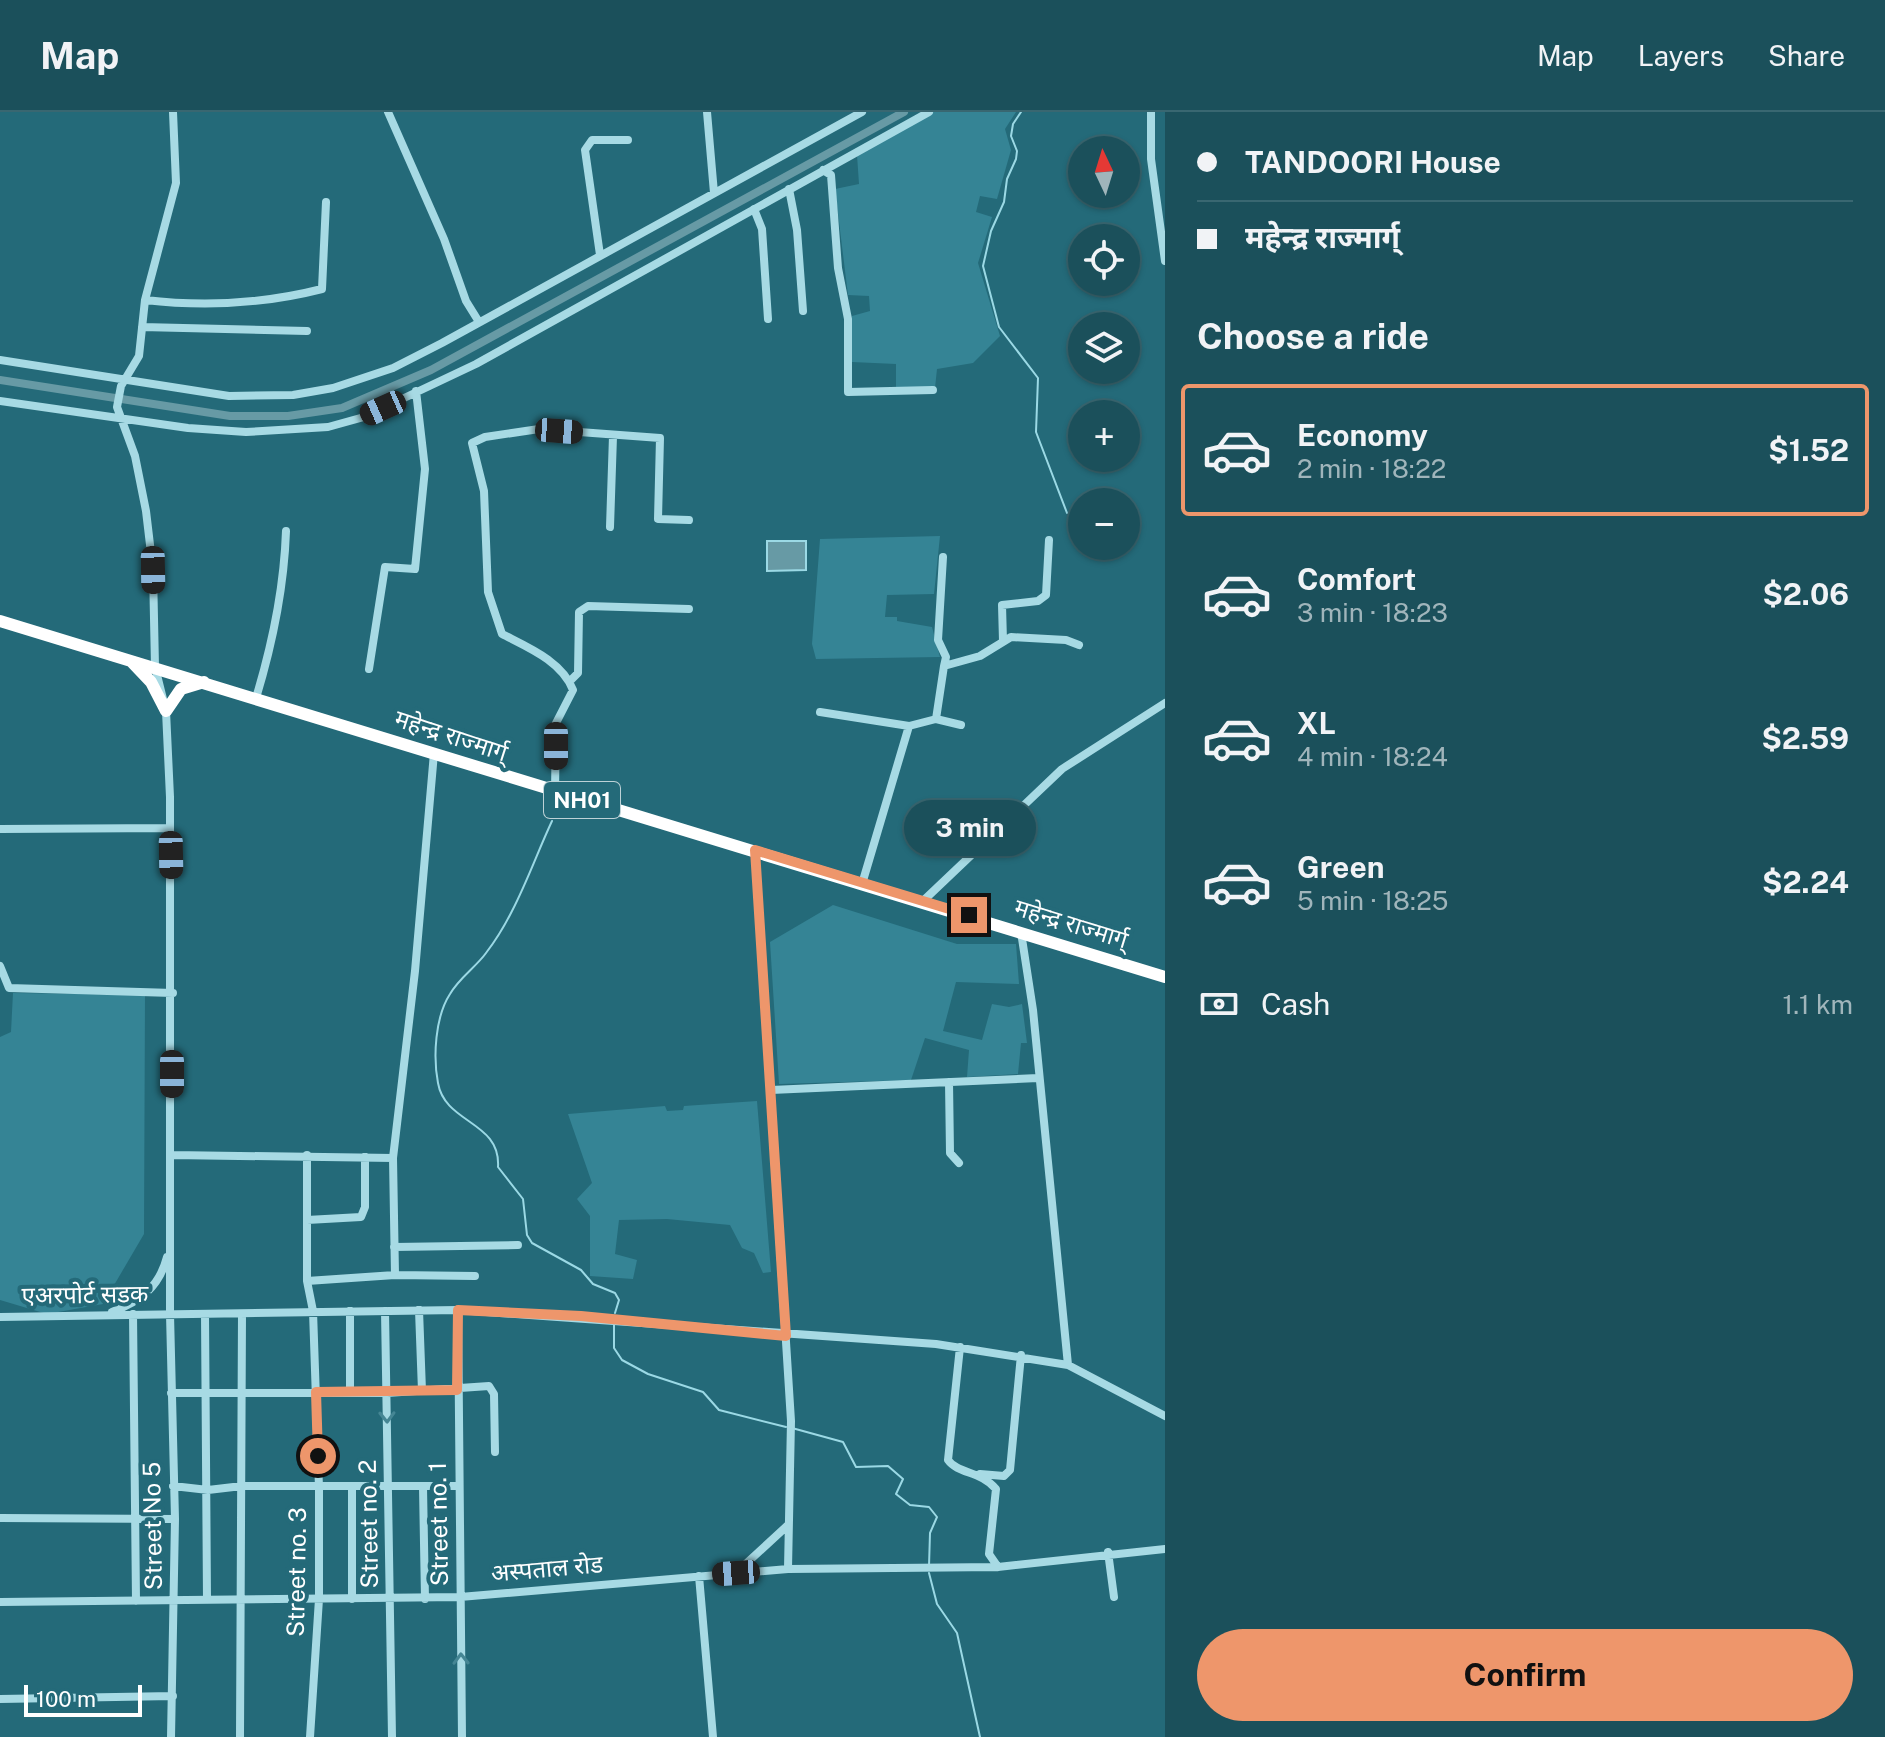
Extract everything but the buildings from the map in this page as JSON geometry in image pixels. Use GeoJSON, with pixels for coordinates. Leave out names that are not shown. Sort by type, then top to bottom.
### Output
{"type":"FeatureCollection","features":[{"type":"Feature","properties":{"kind":"highway","name":"महेन्द्र राज्मार्ग्"},"geometry":{"type":"LineString","coordinates":[[0,621],[1165,977]]}},
{"type":"Feature","properties":{"kind":"highway"},"geometry":{"type":"LineString","coordinates":[[127,658],[151,682],[166,711],[181,689],[207,682]]}},
{"type":"Feature","properties":{"kind":"street"},"geometry":{"type":"LineString","coordinates":[[119,411],[119,392],[139,356],[145,300],[176,183],[173,112]]}},
{"type":"Feature","properties":{"kind":"street"},"geometry":{"type":"LineString","coordinates":[[388,112],[444,239],[466,301],[479,322]]}},
{"type":"Feature","properties":{"kind":"street"},"geometry":{"type":"LineString","coordinates":[[707,112],[714,193]]}},
{"type":"Feature","properties":{"kind":"street"},"geometry":{"type":"LineString","coordinates":[[0,360],[229,396],[293,395],[333,388],[393,368],[862,112]]}},
{"type":"Feature","properties":{"kind":"street"},"geometry":{"type":"LineString","coordinates":[[0,401],[119,411],[188,428],[287,432],[328,427],[364,417],[476,364],[929,112]]}},
{"type":"Feature","properties":{"kind":"street"},"geometry":{"type":"LineString","coordinates":[[1151,112],[1151,159],[1165,261]]}},
{"type":"Feature","properties":{"kind":"street"},"geometry":{"type":"LineString","coordinates":[[600,255],[585,150],[592,140],[628,140]]}},
{"type":"Feature","properties":{"kind":"street"},"geometry":{"type":"LineString","coordinates":[[823,170],[831,175],[838,268],[846,297],[848,392],[933,390]]}},
{"type":"Feature","properties":{"kind":"street"},"geometry":{"type":"LineString","coordinates":[[789,189],[797,230],[803,311]]}},
{"type":"Feature","properties":{"kind":"street"},"geometry":{"type":"LineString","coordinates":[[145,300],[185,305],[241,303],[322,289],[326,202]]}},
{"type":"Feature","properties":{"kind":"street"},"geometry":{"type":"LineString","coordinates":[[754,209],[762,229],[768,319]]}},
{"type":"Feature","properties":{"kind":"street"},"geometry":{"type":"LineString","coordinates":[[142,327],[307,331]]}},
{"type":"Feature","properties":{"kind":"street"},"geometry":{"type":"LineString","coordinates":[[369,669],[385,567],[415,569],[425,469],[416,391]]}},
{"type":"Feature","properties":{"kind":"street","name":"Street No 5"},"geometry":{"type":"LineString","coordinates":[[119,411],[135,456],[146,511],[153,570],[155,667],[166,711],[173,993],[170,1314],[175,1519],[171,1737]]}},
{"type":"Feature","properties":{"kind":"street"},"geometry":{"type":"LineString","coordinates":[[555,792],[556,723],[573,690],[570,681],[541,654],[502,634],[488,592],[484,491],[472,443],[485,437],[539,429],[660,438],[658,519],[689,520]]}},
{"type":"Feature","properties":{"kind":"street"},"geometry":{"type":"LineString","coordinates":[[610,527],[613,436]]}},
{"type":"Feature","properties":{"kind":"street"},"geometry":{"type":"LineString","coordinates":[[256,698],[275,638],[286,531]]}},
{"type":"Feature","properties":{"kind":"street"},"geometry":{"type":"LineString","coordinates":[[1003,641],[1002,605],[1038,601],[1046,595],[1049,540]]}},
{"type":"Feature","properties":{"kind":"street"},"geometry":{"type":"LineString","coordinates":[[936,719],[946,657],[938,645],[943,557]]}},
{"type":"Feature","properties":{"kind":"street"},"geometry":{"type":"LineString","coordinates":[[570,681],[578,673],[579,612],[588,606],[689,609]]}},
{"type":"Feature","properties":{"kind":"street"},"geometry":{"type":"LineString","coordinates":[[944,666],[969,661],[1011,637],[1053,639],[1079,645]]}},
{"type":"Feature","properties":{"kind":"street"},"geometry":{"type":"LineString","coordinates":[[923,901],[1062,769],[1165,703]]}},
{"type":"Feature","properties":{"kind":"street"},"geometry":{"type":"LineString","coordinates":[[820,712],[909,726],[936,719],[961,725]]}},
{"type":"Feature","properties":{"kind":"street"},"geometry":{"type":"LineString","coordinates":[[862,884],[909,726]]}},
{"type":"Feature","properties":{"kind":"street"},"geometry":{"type":"LineString","coordinates":[[395,1275],[393,1158],[415,971],[434,753]]}},
{"type":"Feature","properties":{"kind":"street"},"geometry":{"type":"LineString","coordinates":[[0,829],[170,828]]}},
{"type":"Feature","properties":{"kind":"street"},"geometry":{"type":"LineString","coordinates":[[755,850],[791,1421],[788,1569]]}},
{"type":"Feature","properties":{"kind":"street"},"geometry":{"type":"LineString","coordinates":[[1021,932],[1068,1365]]}},
{"type":"Feature","properties":{"kind":"street"},"geometry":{"type":"LineString","coordinates":[[0,966],[9,988],[173,993]]}},
{"type":"Feature","properties":{"kind":"street"},"geometry":{"type":"LineString","coordinates":[[771,1090],[1038,1078]]}},
{"type":"Feature","properties":{"kind":"street"},"geometry":{"type":"LineString","coordinates":[[949,1082],[950,1153],[959,1163]]}},
{"type":"Feature","properties":{"kind":"street"},"geometry":{"type":"LineString","coordinates":[[172,1155],[393,1158]]}},
{"type":"Feature","properties":{"kind":"street","name":"Street no. 3"},"geometry":{"type":"LineString","coordinates":[[307,1155],[307,1281],[313,1311],[319,1488],[319,1599],[310,1737]]}},
{"type":"Feature","properties":{"kind":"street"},"geometry":{"type":"LineString","coordinates":[[307,1220],[361,1217],[365,1207],[365,1157]]}},
{"type":"Feature","properties":{"kind":"street"},"geometry":{"type":"LineString","coordinates":[[103,1315],[148,1292],[163,1272],[171,1240]]}},
{"type":"Feature","properties":{"kind":"street"},"geometry":{"type":"LineString","coordinates":[[394,1247],[518,1245]]}},
{"type":"Feature","properties":{"kind":"street"},"geometry":{"type":"LineString","coordinates":[[307,1281],[395,1275],[475,1276]]}},
{"type":"Feature","properties":{"kind":"street"},"geometry":{"type":"LineString","coordinates":[[419,1310],[422,1391]]}},
{"type":"Feature","properties":{"kind":"street","name":"एअरपोर्ट सडक"},"geometry":{"type":"LineString","coordinates":[[0,1317],[458,1310],[581,1316],[786,1336],[960,1347],[1068,1365],[1165,1416]]}},
{"type":"Feature","properties":{"kind":"street","name":"Street no. 1"},"geometry":{"type":"LineString","coordinates":[[458,1310],[462,1737]]}},
{"type":"Feature","properties":{"kind":"street"},"geometry":{"type":"LineString","coordinates":[[350,1311],[350,1392]]}},
{"type":"Feature","properties":{"kind":"street","name":"Street no. 2"},"geometry":{"type":"LineString","coordinates":[[385,1311],[392,1737]]}},
{"type":"Feature","properties":{"kind":"street"},"geometry":{"type":"LineString","coordinates":[[133,1314],[136,1601]]}},
{"type":"Feature","properties":{"kind":"street"},"geometry":{"type":"LineString","coordinates":[[205,1314],[207,1600]]}},
{"type":"Feature","properties":{"kind":"street"},"geometry":{"type":"LineString","coordinates":[[240,1737],[242,1314]]}},
{"type":"Feature","properties":{"kind":"street"},"geometry":{"type":"LineString","coordinates":[[960,1347],[948,1460],[954,1467],[979,1474],[1004,1476],[1010,1470],[1021,1355]]}},
{"type":"Feature","properties":{"kind":"street"},"geometry":{"type":"LineString","coordinates":[[171,1393],[387,1393],[489,1386],[494,1389],[495,1452]]}},
{"type":"Feature","properties":{"kind":"street"},"geometry":{"type":"LineString","coordinates":[[979,1474],[997,1491],[989,1554],[998,1567]]}},
{"type":"Feature","properties":{"kind":"street"},"geometry":{"type":"LineString","coordinates":[[173,1486],[208,1490],[242,1486],[388,1489],[459,1486]]}},
{"type":"Feature","properties":{"kind":"street"},"geometry":{"type":"LineString","coordinates":[[423,1487],[425,1599]]}},
{"type":"Feature","properties":{"kind":"street"},"geometry":{"type":"LineString","coordinates":[[352,1488],[352,1599]]}},
{"type":"Feature","properties":{"kind":"street"},"geometry":{"type":"LineString","coordinates":[[0,1518],[175,1519]]}},
{"type":"Feature","properties":{"kind":"street"},"geometry":{"type":"LineString","coordinates":[[736,1573],[788,1525]]}},
{"type":"Feature","properties":{"kind":"street","name":"अस्पताल रोड"},"geometry":{"type":"LineString","coordinates":[[0,1602],[425,1599],[788,1569],[998,1567],[1108,1552],[1165,1549]]}},
{"type":"Feature","properties":{"kind":"street"},"geometry":{"type":"LineString","coordinates":[[1108,1552],[1114,1597]]}},
{"type":"Feature","properties":{"kind":"street"},"geometry":{"type":"LineString","coordinates":[[699,1576],[713,1737]]}},
{"type":"Feature","properties":{"kind":"street"},"geometry":{"type":"LineString","coordinates":[[0,1699],[173,1696]]}},
{"type":"Feature","properties":{"kind":"shaded area"},"geometry":{"type":"Polygon","coordinates":[[[933,112],[1016,112],[1005,129],[1011,150],[997,199],[980,196],[976,212],[992,217],[978,263],[1000,336],[973,363],[937,369],[935,388],[896,388],[896,364],[852,362],[852,316],[870,311],[869,296],[848,295],[835,189],[859,184],[857,155],[933,112]]]}},
{"type":"Feature","properties":{"kind":"shaded area"},"geometry":{"type":"Polygon","coordinates":[[[940,536],[934,594],[887,595],[885,617],[897,617],[897,621],[932,627],[940,657],[816,659],[812,644],[820,539],[940,536]]]}},
{"type":"Feature","properties":{"kind":"shaded area"},"geometry":{"type":"Polygon","coordinates":[[[767,541],[806,541],[806,570],[767,571],[767,541]]]}},
{"type":"Feature","properties":{"kind":"shaded area"},"geometry":{"type":"Polygon","coordinates":[[[833,905],[957,944],[1016,944],[1019,984],[956,982],[943,1031],[982,1040],[992,1004],[1009,1007],[1022,1004],[1027,1043],[1021,1043],[1018,1074],[967,1077],[969,1050],[925,1038],[911,1080],[779,1084],[770,942],[833,905]]]}},
{"type":"Feature","properties":{"kind":"shaded area"},"geometry":{"type":"Polygon","coordinates":[[[13,993],[145,995],[144,1234],[103,1304],[47,1314],[0,1300],[0,1037],[11,1032],[13,993]]]}},
{"type":"Feature","properties":{"kind":"shaded area"},"geometry":{"type":"Polygon","coordinates":[[[757,1101],[771,1272],[763,1273],[754,1253],[742,1248],[730,1225],[667,1219],[619,1220],[615,1254],[637,1260],[633,1279],[590,1276],[590,1216],[577,1199],[592,1183],[568,1114],[665,1106],[667,1111],[683,1110],[684,1106],[757,1101]]]}},
{"type":"Feature","properties":{"kind":"waterway"},"geometry":{"type":"LineString","coordinates":[[0,380],[230,416],[288,416],[342,408],[431,370],[904,112]]}},
{"type":"Feature","properties":{"kind":"waterway"},"geometry":{"type":"LineString","coordinates":[[1021,112],[1013,124],[1011,136],[1017,151],[1016,159],[1007,179],[1004,202],[991,231],[983,266],[999,327],[1038,378],[1036,432],[1067,513]]}},
{"type":"Feature","properties":{"kind":"waterway"},"geometry":{"type":"LineString","coordinates":[[552,821],[503,927],[445,1003],[436,1037],[436,1073],[443,1096],[451,1107],[491,1140],[497,1152],[498,1167],[523,1199],[527,1235],[532,1243],[581,1270],[593,1284],[615,1293],[619,1300],[615,1313]]}},
{"type":"Feature","properties":{"kind":"waterway"},"geometry":{"type":"LineString","coordinates":[[614,1325],[614,1348],[622,1360],[648,1374],[703,1392],[719,1410],[786,1427]]}},
{"type":"Feature","properties":{"kind":"waterway"},"geometry":{"type":"LineString","coordinates":[[792,1428],[843,1442],[856,1467],[888,1466],[903,1479],[896,1494],[910,1505],[929,1507],[937,1517],[930,1533],[929,1566]]}},
{"type":"Feature","properties":{"kind":"waterway"},"geometry":{"type":"LineString","coordinates":[[929,1573],[937,1604],[957,1633],[980,1737]]}},
{"type":"Feature","properties":{"kind":"route"},"geometry":{"type":"LineString","coordinates":[[318,1456],[316,1392],[457,1390],[458,1310],[581,1316],[786,1336],[755,850],[969,915]]}}]}
